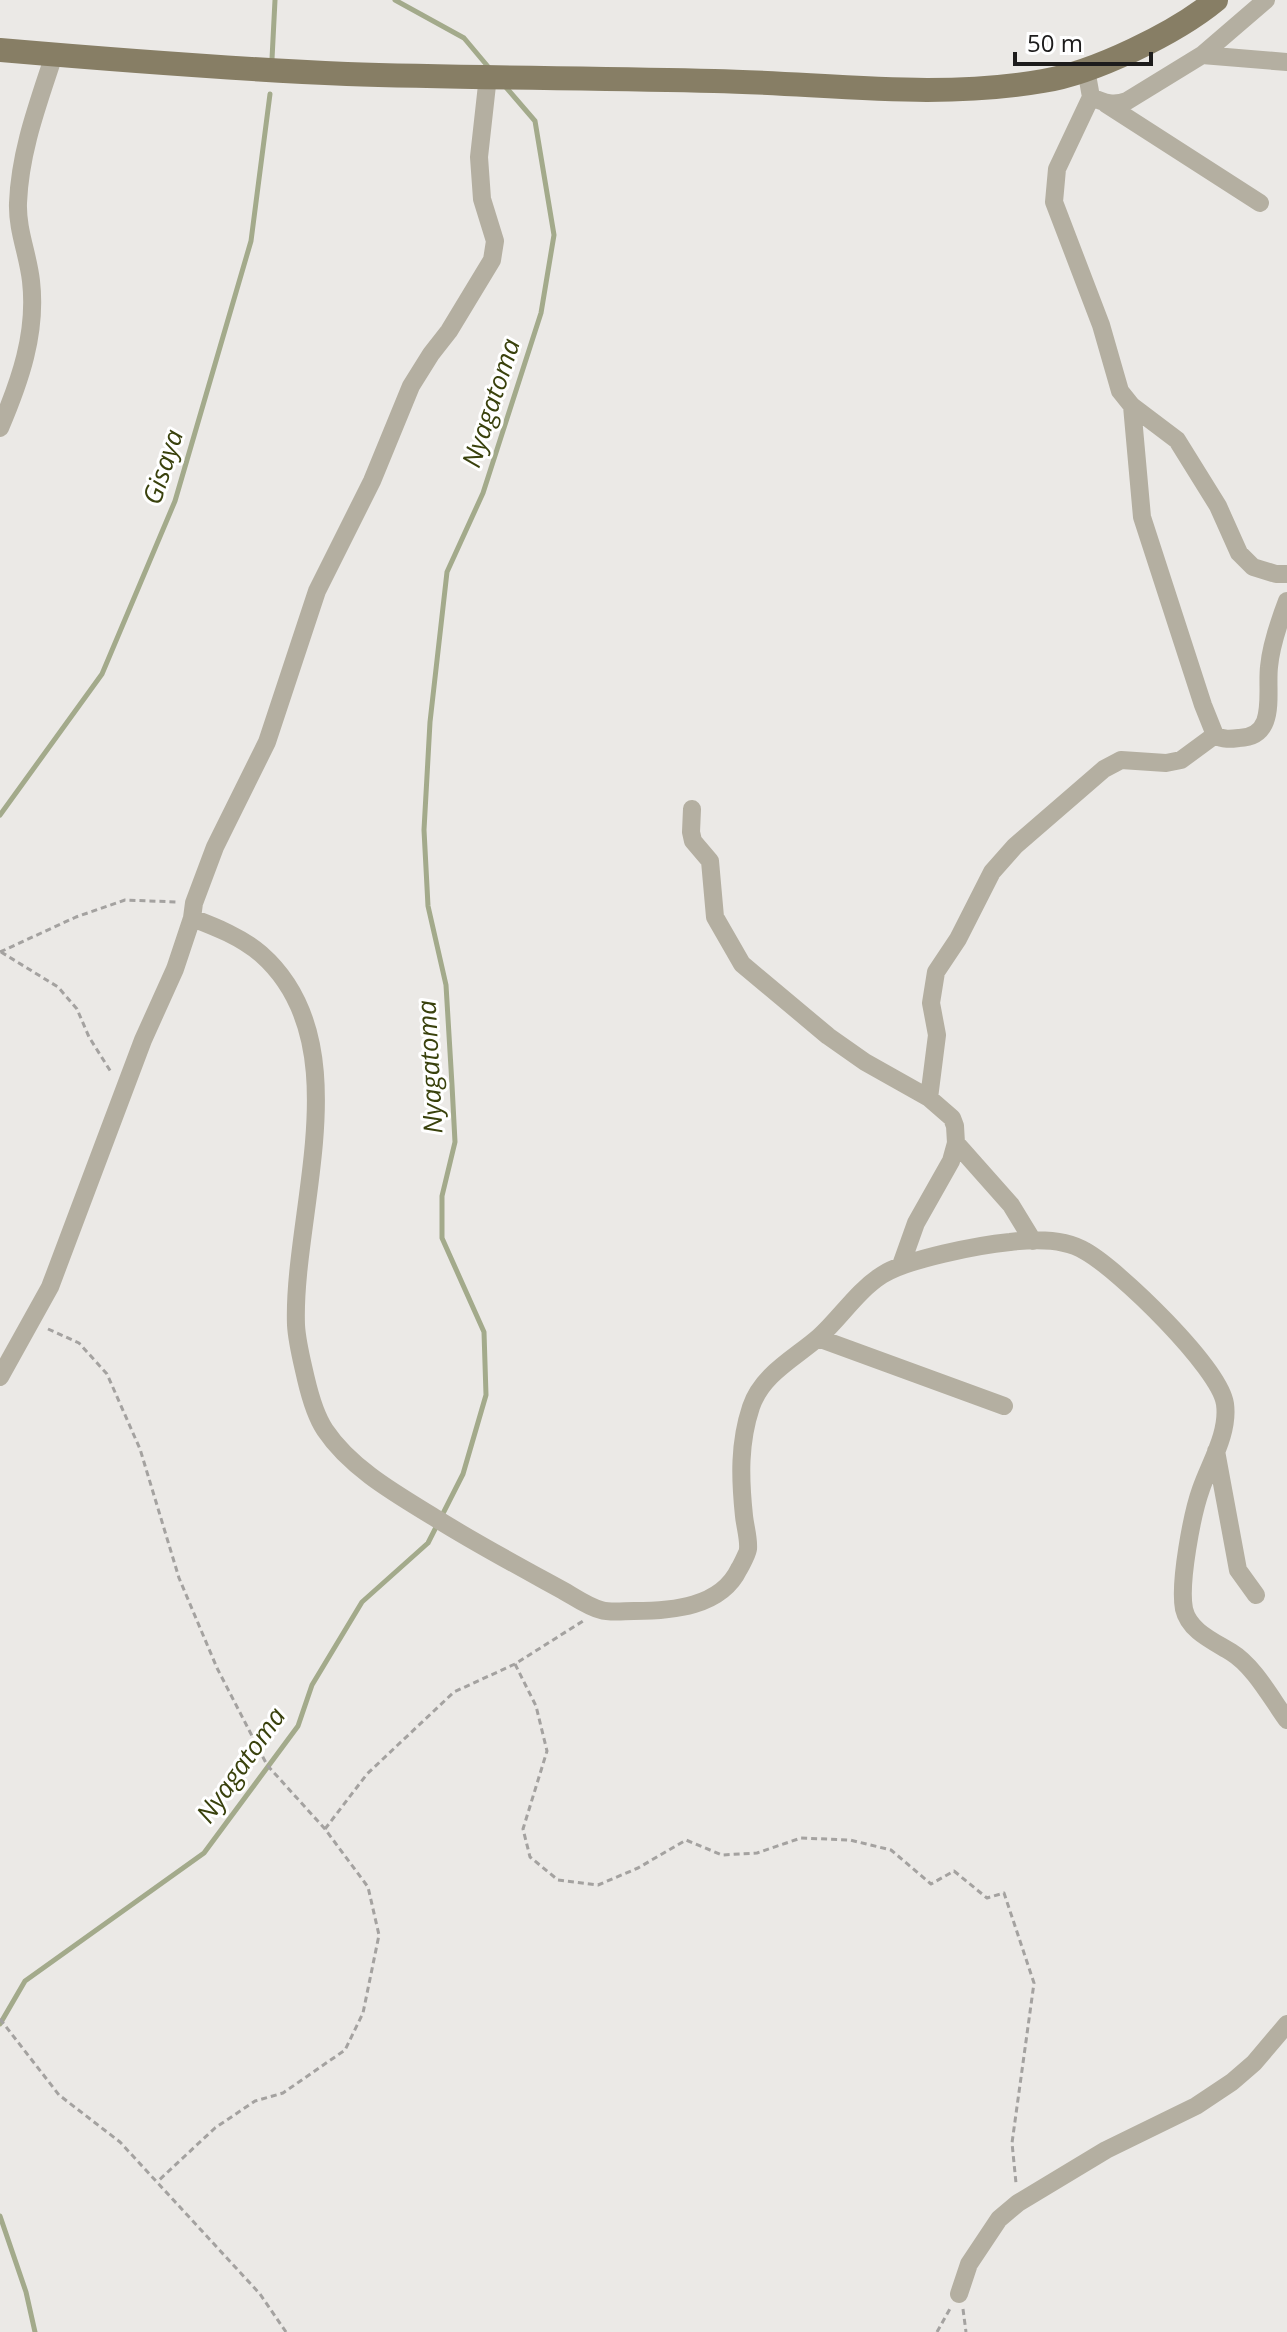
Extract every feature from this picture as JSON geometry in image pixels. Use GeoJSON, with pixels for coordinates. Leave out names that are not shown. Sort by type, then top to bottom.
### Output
{"type":"FeatureCollection","features":[{"type":"Feature","properties":{"kind":"main road"},"geometry":{"type":"LineString","coordinates":[[0,50],[347,74],[970,89],[1044,81],[1086,69],[1150,41],[1216,0]]}},
{"type":"Feature","properties":{"kind":"street"},"geometry":{"type":"LineString","coordinates":[[1098,100],[1116,105],[1127,101],[1202,55],[1266,0]]}},
{"type":"Feature","properties":{"kind":"street"},"geometry":{"type":"LineString","coordinates":[[0,428],[18,387],[30,324],[31,281],[18,207],[20,172],[28,132],[54,55]]}},
{"type":"Feature","properties":{"kind":"street"},"geometry":{"type":"LineString","coordinates":[[1202,55],[1287,62]]}},
{"type":"Feature","properties":{"kind":"street"},"geometry":{"type":"LineString","coordinates":[[1086,69],[1098,100],[1260,203]]}},
{"type":"Feature","properties":{"kind":"street"},"geometry":{"type":"LineString","coordinates":[[0,1377],[50,1287],[143,1040],[175,969],[215,847],[267,742],[317,591],[372,481],[411,386],[492,260],[495,241],[482,199],[479,157],[488,76]]}},
{"type":"Feature","properties":{"kind":"street"},"geometry":{"type":"LineString","coordinates":[[1098,100],[1057,169],[1054,202],[1101,325],[1120,391],[1132,406],[1177,440],[1218,506],[1239,553],[1253,567],[1287,574]]}},
{"type":"Feature","properties":{"kind":"street"},"geometry":{"type":"LineString","coordinates":[[1132,406],[1142,517],[1215,735],[1220,738],[1245,738],[1262,729],[1268,717],[1269,666],[1287,601]]}},
{"type":"Feature","properties":{"kind":"street"},"geometry":{"type":"LineString","coordinates":[[929,1098],[937,1035],[931,1003],[936,972],[958,939],[992,872],[1015,846],[1104,769],[1121,760],[1166,763],[1181,760],[1215,735]]}},
{"type":"Feature","properties":{"kind":"street"},"geometry":{"type":"LineString","coordinates":[[692,809],[693,841],[710,861],[715,917],[742,964],[828,1036],[865,1062],[929,1098],[952,1118],[956,1143],[951,1161],[916,1223],[901,1265]]}},
{"type":"Feature","properties":{"kind":"street"},"geometry":{"type":"LineString","coordinates":[[193,911],[260,953],[275,969],[296,1002],[310,1043],[318,1112],[296,1319],[310,1395],[322,1426],[344,1455],[425,1511],[599,1610],[658,1611],[707,1601],[732,1583],[749,1550],[741,1486],[741,1448],[753,1400],[772,1374],[818,1338],[858,1295],[882,1275],[901,1265],[1011,1242],[1053,1241],[1082,1248],[1147,1302],[1206,1370],[1225,1403],[1216,1451],[1194,1514],[1183,1597],[1185,1613],[1198,1631],[1235,1654],[1245,1664],[1287,1720]]}},
{"type":"Feature","properties":{"kind":"street"},"geometry":{"type":"LineString","coordinates":[[956,1143],[1011,1205],[1033,1241]]}},
{"type":"Feature","properties":{"kind":"street"},"geometry":{"type":"LineString","coordinates":[[818,1338],[1004,1406]]}},
{"type":"Feature","properties":{"kind":"street"},"geometry":{"type":"LineString","coordinates":[[1216,1451],[1238,1570],[1256,1595]]}},
{"type":"Feature","properties":{"kind":"street"},"geometry":{"type":"LineString","coordinates":[[959,2294],[969,2264],[999,2219],[1018,2203],[1106,2150],[1196,2106],[1254,2063],[1287,2024]]}},
{"type":"Feature","properties":{"kind":"path"},"geometry":{"type":"LineString","coordinates":[[1,952],[76,917],[125,900],[193,911]]}},
{"type":"Feature","properties":{"kind":"path"},"geometry":{"type":"LineString","coordinates":[[1,952],[58,987],[77,1009],[89,1037],[124,1092]]}},
{"type":"Feature","properties":{"kind":"path"},"geometry":{"type":"LineString","coordinates":[[30,1320],[79,1343],[107,1374],[140,1449],[179,1578],[217,1668],[267,1765],[325,1829],[368,1887],[379,1935],[363,2013],[345,2050],[283,2093],[255,2101],[215,2128],[157,2182]]}},
{"type":"Feature","properties":{"kind":"path"},"geometry":{"type":"LineString","coordinates":[[325,1829],[367,1774],[454,1692],[515,1664],[599,1610]]}},
{"type":"Feature","properties":{"kind":"path"},"geometry":{"type":"LineString","coordinates":[[515,1664],[536,1706],[547,1751],[523,1829],[530,1857],[558,1880],[598,1885],[638,1868],[686,1840],[722,1855],[757,1853],[801,1838],[838,1839],[891,1850],[931,1884],[954,1871],[987,1898],[1004,1893],[1034,1983],[1012,2143],[1018,2203]]}},
{"type":"Feature","properties":{"kind":"path"},"geometry":{"type":"LineString","coordinates":[[0,2019],[59,2095],[120,2142],[260,2294],[286,2332]]}},
{"type":"Feature","properties":{"kind":"path"},"geometry":{"type":"LineString","coordinates":[[937,2332],[959,2294]]}},
{"type":"Feature","properties":{"kind":"waterway","name":"Gisaya"},"geometry":{"type":"LineString","coordinates":[[272,59],[275,0]]}},
{"type":"Feature","properties":{"kind":"waterway","name":"Nyagatoma"},"geometry":{"type":"LineString","coordinates":[[395,0],[464,38],[490,69]]}},
{"type":"Feature","properties":{"kind":"waterway","name":"Nyagatoma"},"geometry":{"type":"LineString","coordinates":[[0,2024],[25,1981],[204,1853],[298,1726],[312,1685],[362,1602],[428,1543],[463,1474],[486,1395],[484,1332],[442,1238],[442,1196],[455,1142],[446,985],[428,906],[424,830],[430,722],[447,572],[483,493],[541,313],[554,235],[535,121],[504,85]]}},
{"type":"Feature","properties":{"kind":"waterway","name":"Gisaya"},"geometry":{"type":"LineString","coordinates":[[0,815],[102,674],[175,501],[251,241],[270,94]]}},
{"type":"Feature","properties":{"kind":"waterway","name":"Nyagatoma"},"geometry":{"type":"LineString","coordinates":[[0,2216],[26,2292],[35,2332]]}}]}
